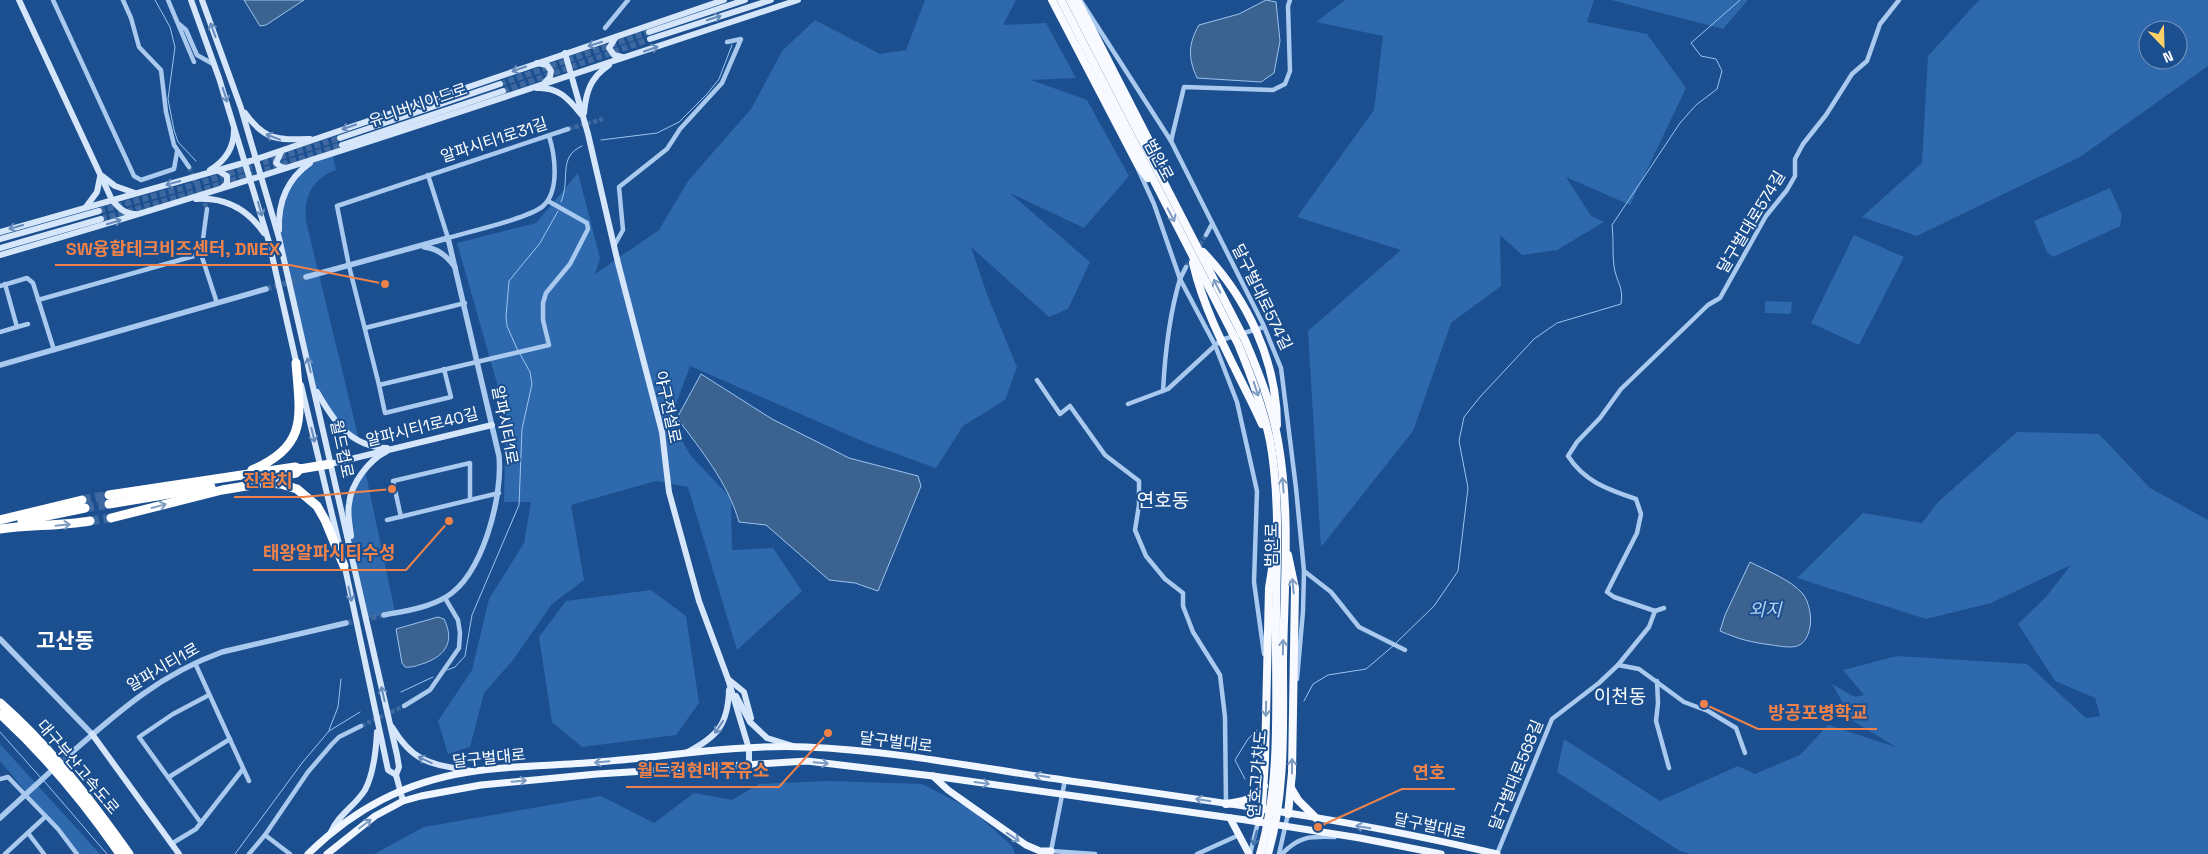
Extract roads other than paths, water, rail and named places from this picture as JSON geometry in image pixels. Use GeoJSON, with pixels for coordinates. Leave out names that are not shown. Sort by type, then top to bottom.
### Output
{"type":"FeatureCollection","features":[{"type":"Feature","properties":{"kind":"highway"},"geometry":{"type":"LineString","coordinates":[[1052,0],[1138,165],[1165,194]]}},
{"type":"Feature","properties":{"kind":"highway","name":"범안로"},"geometry":{"type":"LineString","coordinates":[[1061,0],[1165,194],[1196,244],[1241,342],[1262,382],[1284,493],[1281,538],[1280,695]]}},
{"type":"Feature","properties":{"kind":"highway","name":"범안로"},"geometry":{"type":"LineString","coordinates":[[1070,0],[1191,251],[1236,331]]}},
{"type":"Feature","properties":{"kind":"highway"},"geometry":{"type":"LineString","coordinates":[[1077,0],[1157,156],[1165,194]]}},
{"type":"Feature","properties":{"kind":"highway"},"geometry":{"type":"LineString","coordinates":[[1196,244],[1217,266],[1260,328],[1273,381],[1277,408],[1274,440]]}},
{"type":"Feature","properties":{"kind":"highway"},"geometry":{"type":"LineString","coordinates":[[1191,251],[1198,281],[1218,342],[1274,440]]}},
{"type":"Feature","properties":{"kind":"highway"},"geometry":{"type":"LineString","coordinates":[[240,474],[278,456],[294,436],[300,420],[296,363]]}},
{"type":"Feature","properties":{"kind":"highway"},"geometry":{"type":"LineString","coordinates":[[300,470],[294,467],[240,474],[109,499],[296,473],[300,470],[330,464]]}},
{"type":"Feature","properties":{"kind":"highway"},"geometry":{"type":"LineString","coordinates":[[112,518],[222,490],[264,483],[281,484],[297,489],[317,506],[326,520],[344,566]]}},
{"type":"Feature","properties":{"kind":"highway"},"geometry":{"type":"LineString","coordinates":[[0,526],[83,504]]}},
{"type":"Feature","properties":{"kind":"highway"},"geometry":{"type":"LineString","coordinates":[[0,526],[59,526],[90,521]]}},
{"type":"Feature","properties":{"kind":"highway"},"geometry":{"type":"LineString","coordinates":[[1258,822],[1264,786],[1269,588],[1281,538]]}},
{"type":"Feature","properties":{"kind":"highway"},"geometry":{"type":"LineString","coordinates":[[1281,538],[1294,588],[1291,788],[1288,814]]}},
{"type":"Feature","properties":{"kind":"highway","name":"연호고가차도"},"geometry":{"type":"LineString","coordinates":[[1260,854],[1272,794],[1280,695]]}},
{"type":"Feature","properties":{"kind":"highway","name":"연호고가차도"},"geometry":{"type":"LineString","coordinates":[[1268,854],[1280,787],[1280,695]]}},
{"type":"Feature","properties":{"kind":"highway"},"geometry":{"type":"LineString","coordinates":[[0,702],[4,712]]}},
{"type":"Feature","properties":{"kind":"highway","name":"대구부산고속도로"},"geometry":{"type":"LineString","coordinates":[[4,712],[62,777],[97,820],[120,854]]}},
{"type":"Feature","properties":{"kind":"highway","name":"대구부산고속도로"},"geometry":{"type":"LineString","coordinates":[[4,712],[57,760],[99,812],[129,854]]}},
{"type":"Feature","properties":{"kind":"highway"},"geometry":{"type":"LineString","coordinates":[[1226,804],[1246,802],[1264,786]]}},
{"type":"Feature","properties":{"kind":"highway"},"geometry":{"type":"LineString","coordinates":[[1291,788],[1298,800],[1317,819]]}},
{"type":"Feature","properties":{"kind":"main road"},"geometry":{"type":"LineString","coordinates":[[19,0],[112,200],[128,214],[139,214]]}},
{"type":"Feature","properties":{"kind":"main road","name":"월드컵로"},"geometry":{"type":"LineString","coordinates":[[191,0],[209,57],[214,65],[234,124],[269,242],[344,566],[388,770],[396,775]]}},
{"type":"Feature","properties":{"kind":"main road","name":"월드컵로"},"geometry":{"type":"LineString","coordinates":[[202,0],[241,108],[279,238],[397,755],[399,767],[396,775],[403,801]]}},
{"type":"Feature","properties":{"kind":"main road"},"geometry":{"type":"LineString","coordinates":[[0,232],[281,152],[724,0]]}},
{"type":"Feature","properties":{"kind":"main road"},"geometry":{"type":"LineString","coordinates":[[745,0],[650,35],[771,0]]}},
{"type":"Feature","properties":{"kind":"main road"},"geometry":{"type":"LineString","coordinates":[[0,255],[262,176],[798,0]]}},
{"type":"Feature","properties":{"kind":"main road"},"geometry":{"type":"LineString","coordinates":[[616,36],[609,48],[614,55],[624,58]]}},
{"type":"Feature","properties":{"kind":"main road","name":"야구전설로"},"geometry":{"type":"LineString","coordinates":[[565,53],[588,134],[614,246],[662,432],[669,492],[699,601],[729,681],[748,749],[749,765]]}},
{"type":"Feature","properties":{"kind":"main road"},"geometry":{"type":"LineString","coordinates":[[583,117],[586,94],[591,82],[604,68],[616,60]]}},
{"type":"Feature","properties":{"kind":"main road"},"geometry":{"type":"LineString","coordinates":[[536,63],[547,65],[550,71],[550,77],[544,83]]}},
{"type":"Feature","properties":{"kind":"main road","name":"유니버시아드로"},"geometry":{"type":"LineString","coordinates":[[500,84],[341,142],[504,91]]}},
{"type":"Feature","properties":{"kind":"main road"},"geometry":{"type":"LineString","coordinates":[[529,88],[548,87],[561,92],[583,117]]}},
{"type":"Feature","properties":{"kind":"main road"},"geometry":{"type":"LineString","coordinates":[[241,108],[253,125],[272,138],[287,140],[316,139]]}},
{"type":"Feature","properties":{"kind":"main road"},"geometry":{"type":"LineString","coordinates":[[198,177],[216,166],[226,157],[232,143],[234,124]]}},
{"type":"Feature","properties":{"kind":"main road"},"geometry":{"type":"LineString","coordinates":[[281,152],[276,163],[286,168]]}},
{"type":"Feature","properties":{"kind":"main road"},"geometry":{"type":"LineString","coordinates":[[279,238],[280,213],[287,188],[302,168],[324,156]]}},
{"type":"Feature","properties":{"kind":"main road"},"geometry":{"type":"LineString","coordinates":[[217,170],[227,176],[227,184],[222,187]]}},
{"type":"Feature","properties":{"kind":"main road"},"geometry":{"type":"LineString","coordinates":[[101,175],[115,186],[136,194]]}},
{"type":"Feature","properties":{"kind":"main road"},"geometry":{"type":"LineString","coordinates":[[86,207],[96,192],[101,175]]}},
{"type":"Feature","properties":{"kind":"main road"},"geometry":{"type":"LineString","coordinates":[[188,199],[214,199],[237,208],[254,220],[269,242]]}},
{"type":"Feature","properties":{"kind":"main road"},"geometry":{"type":"LineString","coordinates":[[0,239],[99,211]]}},
{"type":"Feature","properties":{"kind":"main road"},"geometry":{"type":"LineString","coordinates":[[0,248],[101,219]]}},
{"type":"Feature","properties":{"kind":"main road"},"geometry":{"type":"LineString","coordinates":[[314,386],[332,419],[343,430],[366,443],[382,448],[393,448]]}},
{"type":"Feature","properties":{"kind":"main road","name":"알파시티1로40길"},"geometry":{"type":"LineString","coordinates":[[330,464],[492,424]]}},
{"type":"Feature","properties":{"kind":"main road"},"geometry":{"type":"LineString","coordinates":[[352,555],[348,505],[353,490],[369,465],[393,448]]}},
{"type":"Feature","properties":{"kind":"main road"},"geometry":{"type":"LineString","coordinates":[[729,681],[754,726],[767,738],[796,747]]}},
{"type":"Feature","properties":{"kind":"main road"},"geometry":{"type":"LineString","coordinates":[[683,754],[704,743],[720,728],[726,714],[729,681]]}},
{"type":"Feature","properties":{"kind":"main road"},"geometry":{"type":"LineString","coordinates":[[389,722],[407,749],[424,762],[472,771]]}},
{"type":"Feature","properties":{"kind":"main road"},"geometry":{"type":"LineString","coordinates":[[331,832],[335,822],[365,790],[373,767],[377,723]]}},
{"type":"Feature","properties":{"kind":"main road"},"geometry":{"type":"LineString","coordinates":[[92,734],[179,854]]}},
{"type":"Feature","properties":{"kind":"main road","name":"달구벌대로"},"geometry":{"type":"LineString","coordinates":[[308,854],[331,832],[368,806],[400,790],[443,777],[472,771],[748,749],[796,747],[863,751],[1065,779],[1428,837],[1497,854]]}},
{"type":"Feature","properties":{"kind":"main road"},"geometry":{"type":"LineString","coordinates":[[383,748],[393,759],[397,755]]}},
{"type":"Feature","properties":{"kind":"main road","name":"달구벌대로"},"geometry":{"type":"LineString","coordinates":[[327,854],[375,816],[403,801],[480,785],[597,774],[807,761],[933,776],[1258,822],[1360,838],[1441,854]]}},
{"type":"Feature","properties":{"kind":"main road"},"geometry":{"type":"LineString","coordinates":[[933,776],[948,790],[1026,845],[1040,851],[1051,851]]}},
{"type":"Feature","properties":{"kind":"main road"},"geometry":{"type":"LineString","coordinates":[[1230,818],[1250,854]]}},
{"type":"Feature","properties":{"kind":"street"},"geometry":{"type":"LineString","coordinates":[[53,0],[134,176],[141,180],[174,169],[177,152]]}},
{"type":"Feature","properties":{"kind":"street"},"geometry":{"type":"LineString","coordinates":[[123,0],[139,47],[157,65],[163,75],[166,112],[177,152],[189,167]]}},
{"type":"Feature","properties":{"kind":"street"},"geometry":{"type":"LineString","coordinates":[[168,0],[194,62]]}},
{"type":"Feature","properties":{"kind":"street"},"geometry":{"type":"LineString","coordinates":[[605,28],[628,0]]}},
{"type":"Feature","properties":{"kind":"street","name":"달구벌대로574길"},"geometry":{"type":"LineString","coordinates":[[1081,0],[1171,142],[1281,368],[1293,460],[1304,571],[1304,611],[1293,712]]}},
{"type":"Feature","properties":{"kind":"street"},"geometry":{"type":"LineString","coordinates":[[1171,142],[1184,87],[1273,90],[1285,84],[1290,71],[1288,6],[1290,0]]}},
{"type":"Feature","properties":{"kind":"street","name":"달구벌대로574길"},"geometry":{"type":"LineString","coordinates":[[1655,610],[1614,597],[1607,592],[1637,533],[1641,514],[1636,499],[1599,485],[1577,470],[1568,456],[1577,442],[1600,418],[1621,389],[1708,305],[1720,298],[1762,223],[1788,190],[1795,176],[1795,159],[1803,144],[1826,115],[1852,74],[1867,61],[1880,24],[1899,0]]}},
{"type":"Feature","properties":{"kind":"street"},"geometry":{"type":"LineString","coordinates":[[178,24],[186,30],[197,55],[209,57]]}},
{"type":"Feature","properties":{"kind":"street"},"geometry":{"type":"LineString","coordinates":[[614,246],[623,230],[619,187],[667,149],[680,129],[722,83],[741,39],[727,42]]}},
{"type":"Feature","properties":{"kind":"street"},"geometry":{"type":"LineString","coordinates":[[1114,118],[1154,204],[1180,279],[1218,342],[1237,402],[1257,491],[1254,582],[1267,672]]}},
{"type":"Feature","properties":{"kind":"street","name":"알파시티1로31길"},"geometry":{"type":"LineString","coordinates":[[348,266],[337,206],[340,204],[568,129]]}},
{"type":"Feature","properties":{"kind":"street"},"geometry":{"type":"LineString","coordinates":[[306,278],[536,212],[548,201],[554,175],[553,153],[549,136]]}},
{"type":"Feature","properties":{"kind":"street","name":"알파시티1로31길"},"geometry":{"type":"LineString","coordinates":[[428,175],[448,238]]}},
{"type":"Feature","properties":{"kind":"street"},"geometry":{"type":"LineString","coordinates":[[379,385],[550,344],[543,320],[543,303],[546,294],[570,264],[588,229],[587,223],[548,201]]}},
{"type":"Feature","properties":{"kind":"street"},"geometry":{"type":"LineString","coordinates":[[207,210],[201,254],[217,303]]}},
{"type":"Feature","properties":{"kind":"street"},"geometry":{"type":"LineString","coordinates":[[1206,235],[1212,224]]}},
{"type":"Feature","properties":{"kind":"street","name":"알파시티1로"},"geometry":{"type":"LineString","coordinates":[[384,615],[430,605],[445,598],[464,580],[478,555],[493,517],[499,493],[501,473],[492,424],[465,303],[448,238]]}},
{"type":"Feature","properties":{"kind":"street"},"geometry":{"type":"LineString","coordinates":[[420,246],[438,250],[450,260],[457,270]]}},
{"type":"Feature","properties":{"kind":"street"},"geometry":{"type":"LineString","coordinates":[[38,300],[201,254]]}},
{"type":"Feature","properties":{"kind":"street"},"geometry":{"type":"LineString","coordinates":[[348,266],[385,413],[451,397],[444,369]]}},
{"type":"Feature","properties":{"kind":"street"},"geometry":{"type":"LineString","coordinates":[[1162,390],[1167,335],[1173,303],[1180,279],[1186,267]]}},
{"type":"Feature","properties":{"kind":"street"},"geometry":{"type":"LineString","coordinates":[[17,327],[2,285],[27,278],[30,280],[38,300],[54,350]]}},
{"type":"Feature","properties":{"kind":"street"},"geometry":{"type":"LineString","coordinates":[[0,365],[266,289]]}},
{"type":"Feature","properties":{"kind":"street"},"geometry":{"type":"LineString","coordinates":[[364,328],[465,303]]}},
{"type":"Feature","properties":{"kind":"street"},"geometry":{"type":"LineString","coordinates":[[0,332],[28,324]]}},
{"type":"Feature","properties":{"kind":"street"},"geometry":{"type":"LineString","coordinates":[[1128,404],[1168,388],[1218,342],[1260,328]]}},
{"type":"Feature","properties":{"kind":"street"},"geometry":{"type":"LineString","coordinates":[[1037,380],[1060,414],[1070,406],[1105,455],[1139,481],[1140,506],[1135,530],[1146,556],[1165,579],[1183,593],[1183,606],[1192,632],[1220,675],[1225,717],[1226,804]]}},
{"type":"Feature","properties":{"kind":"street"},"geometry":{"type":"LineString","coordinates":[[401,517],[393,481],[470,463],[470,500]]}},
{"type":"Feature","properties":{"kind":"street"},"geometry":{"type":"LineString","coordinates":[[387,520],[499,493]]}},
{"type":"Feature","properties":{"kind":"street"},"geometry":{"type":"LineString","coordinates":[[1304,571],[1330,592],[1359,627],[1405,650]]}},
{"type":"Feature","properties":{"kind":"street"},"geometry":{"type":"LineString","coordinates":[[404,706],[430,690],[459,648],[460,633],[458,620],[445,598]]}},
{"type":"Feature","properties":{"kind":"street"},"geometry":{"type":"LineString","coordinates":[[1655,610],[1664,608]]}},
{"type":"Feature","properties":{"kind":"street","name":"달구벌대로568길"},"geometry":{"type":"LineString","coordinates":[[1497,854],[1552,719],[1618,665],[1649,626],[1655,610]]}},
{"type":"Feature","properties":{"kind":"street","name":"알파시티1로"},"geometry":{"type":"LineString","coordinates":[[70,754],[120,709],[152,686],[195,663],[222,652],[346,623]]}},
{"type":"Feature","properties":{"kind":"street"},"geometry":{"type":"LineString","coordinates":[[0,638],[92,734]]}},
{"type":"Feature","properties":{"kind":"street"},"geometry":{"type":"LineString","coordinates":[[195,663],[249,782]]}},
{"type":"Feature","properties":{"kind":"street"},"geometry":{"type":"LineString","coordinates":[[1618,665],[1639,669],[1684,702],[1708,711],[1736,728],[1745,753]]}},
{"type":"Feature","properties":{"kind":"street"},"geometry":{"type":"LineString","coordinates":[[1657,681],[1656,721],[1669,768]]}},
{"type":"Feature","properties":{"kind":"street"},"geometry":{"type":"LineString","coordinates":[[201,823],[139,737],[173,714],[209,695]]}},
{"type":"Feature","properties":{"kind":"street"},"geometry":{"type":"LineString","coordinates":[[248,854],[265,835],[308,772],[332,744],[339,737],[361,726]]}},
{"type":"Feature","properties":{"kind":"street"},"geometry":{"type":"LineString","coordinates":[[169,777],[230,739]]}},
{"type":"Feature","properties":{"kind":"street"},"geometry":{"type":"LineString","coordinates":[[171,844],[196,829],[243,769]]}},
{"type":"Feature","properties":{"kind":"street"},"geometry":{"type":"LineString","coordinates":[[0,818],[49,773]]}},
{"type":"Feature","properties":{"kind":"street"},"geometry":{"type":"LineString","coordinates":[[0,778],[8,777],[58,829],[77,854]]}},
{"type":"Feature","properties":{"kind":"street"},"geometry":{"type":"LineString","coordinates":[[1065,779],[1051,851],[1095,854]]}},
{"type":"Feature","properties":{"kind":"street"},"geometry":{"type":"LineString","coordinates":[[1281,854],[1288,814]]}},
{"type":"Feature","properties":{"kind":"street"},"geometry":{"type":"LineString","coordinates":[[8,853],[45,817]]}},
{"type":"Feature","properties":{"kind":"street"},"geometry":{"type":"LineString","coordinates":[[1250,854],[1258,822]]}},
{"type":"Feature","properties":{"kind":"street"},"geometry":{"type":"LineString","coordinates":[[28,833],[44,854]]}},
{"type":"Feature","properties":{"kind":"street"},"geometry":{"type":"LineString","coordinates":[[265,835],[290,854]]}},
{"type":"Feature","properties":{"kind":"street"},"geometry":{"type":"LineString","coordinates":[[1197,854],[1239,835]]}},
{"type":"Feature","properties":{"kind":"street"},"geometry":{"type":"LineString","coordinates":[[1281,854],[1290,846],[1308,836],[1360,838]]}},
{"type":"Feature","properties":{"kind":"water"},"geometry":{"type":"Polygon","coordinates":[[[244,0],[304,0],[266,25],[260,26],[244,0]]]}},
{"type":"Feature","properties":{"kind":"water"},"geometry":{"type":"Polygon","coordinates":[[[1266,0],[1276,2],[1280,41],[1274,73],[1261,82],[1197,78],[1190,51],[1199,25],[1239,14],[1266,0]]]}},
{"type":"Feature","properties":{"kind":"water"},"geometry":{"type":"Polygon","coordinates":[[[701,374],[772,419],[849,458],[918,476],[921,486],[878,591],[855,583],[829,580],[766,525],[739,522],[721,480],[677,418],[701,374]]]}},
{"type":"Feature","properties":{"kind":"water","name":"외지"},"geometry":{"type":"Polygon","coordinates":[[[1750,562],[1785,580],[1798,589],[1805,597],[1810,610],[1811,623],[1808,635],[1801,644],[1786,647],[1751,642],[1720,631],[1725,615],[1750,562]]]}},
{"type":"Feature","properties":{"kind":"water"},"geometry":{"type":"Polygon","coordinates":[[[438,617],[444,619],[447,627],[449,634],[447,646],[432,660],[413,667],[405,667],[402,663],[396,629],[438,617]]]}},
{"type":"Feature","properties":{"kind":"waterway"},"geometry":{"type":"LineString","coordinates":[[155,0],[170,27],[175,47],[168,99],[174,130],[178,142],[196,161]]}},
{"type":"Feature","properties":{"kind":"waterway"},"geometry":{"type":"LineString","coordinates":[[1396,643],[1434,606],[1458,571],[1468,488],[1459,441],[1464,417],[1534,339],[1557,323],[1621,304],[1621,288],[1613,261],[1612,225],[1680,123],[1696,105],[1717,89],[1722,71],[1716,59],[1701,56],[1691,43],[1740,0]]}},
{"type":"Feature","properties":{"kind":"waterway"},"geometry":{"type":"LineString","coordinates":[[601,140],[657,133],[679,122],[719,79],[732,45]]}},
{"type":"Feature","properties":{"kind":"waterway"},"geometry":{"type":"LineString","coordinates":[[561,202],[564,193],[567,162],[574,151],[582,146]]}},
{"type":"Feature","properties":{"kind":"waterway"},"geometry":{"type":"LineString","coordinates":[[518,351],[507,326],[509,281],[540,243],[558,211]]}},
{"type":"Feature","properties":{"kind":"waterway"},"geometry":{"type":"LineString","coordinates":[[447,670],[455,667],[465,656],[472,615],[519,505],[522,429],[532,384],[530,372],[520,354]]}},
{"type":"Feature","properties":{"kind":"waterway"},"geometry":{"type":"LineString","coordinates":[[1304,701],[1313,684],[1328,675],[1366,669],[1393,646]]}},
{"type":"Feature","properties":{"kind":"waterway"},"geometry":{"type":"LineString","coordinates":[[401,692],[433,677]]}},
{"type":"Feature","properties":{"kind":"waterway"},"geometry":{"type":"LineString","coordinates":[[329,730],[338,707],[341,679]]}},
{"type":"Feature","properties":{"kind":"waterway"},"geometry":{"type":"LineString","coordinates":[[235,854],[302,763],[329,731],[360,712]]}},
{"type":"Feature","properties":{"kind":"waterway"},"geometry":{"type":"LineString","coordinates":[[1245,779],[1235,760],[1248,739],[1257,730]]}},
{"type":"Feature","properties":{"kind":"waterway"},"geometry":{"type":"LineString","coordinates":[[0,732],[41,778]]}},
{"type":"Feature","properties":{"kind":"waterway"},"geometry":{"type":"LineString","coordinates":[[44,781],[107,854]]}},
{"type":"Feature","properties":{"kind":"tunnel"},"geometry":{"type":"LineString","coordinates":[[500,84],[649,32]]}},
{"type":"Feature","properties":{"kind":"tunnel"},"geometry":{"type":"LineString","coordinates":[[503,91],[650,39]]}},
{"type":"Feature","properties":{"kind":"tunnel"},"geometry":{"type":"LineString","coordinates":[[568,129],[603,119]]}},
{"type":"Feature","properties":{"kind":"tunnel"},"geometry":{"type":"LineString","coordinates":[[99,211],[194,185],[340,138]]}},
{"type":"Feature","properties":{"kind":"tunnel"},"geometry":{"type":"LineString","coordinates":[[101,219],[196,192],[342,145]]}},
{"type":"Feature","properties":{"kind":"tunnel"},"geometry":{"type":"LineString","coordinates":[[189,167],[207,209]]}},
{"type":"Feature","properties":{"kind":"tunnel"},"geometry":{"type":"LineString","coordinates":[[1186,267],[1206,235]]}},
{"type":"Feature","properties":{"kind":"tunnel"},"geometry":{"type":"LineString","coordinates":[[266,289],[306,277]]}},
{"type":"Feature","properties":{"kind":"tunnel"},"geometry":{"type":"LineString","coordinates":[[82,500],[109,495]]}},
{"type":"Feature","properties":{"kind":"tunnel"},"geometry":{"type":"LineString","coordinates":[[85,508],[109,504]]}},
{"type":"Feature","properties":{"kind":"tunnel"},"geometry":{"type":"LineString","coordinates":[[90,521],[111,518]]}},
{"type":"Feature","properties":{"kind":"tunnel"},"geometry":{"type":"LineString","coordinates":[[346,623],[384,615]]}},
{"type":"Feature","properties":{"kind":"tunnel"},"geometry":{"type":"LineString","coordinates":[[361,726],[404,706]]}},
{"type":"Feature","properties":{"kind":"tunnel"},"geometry":{"type":"LineString","coordinates":[[57,766],[70,754]]}},
{"type":"Feature","properties":{"kind":"place","name":"SW융합테크비즈센터, DNEX"},"geometry":{"type":"Point","coordinates":[385,284]}},
{"type":"Feature","properties":{"kind":"place","name":"진참치"},"geometry":{"type":"Point","coordinates":[392,489]}},
{"type":"Feature","properties":{"kind":"place","name":"태왕알파시티수성"},"geometry":{"type":"Point","coordinates":[449,521]}},
{"type":"Feature","properties":{"kind":"place","name":"방공포병학교"},"geometry":{"type":"Point","coordinates":[1704,704]}},
{"type":"Feature","properties":{"kind":"place","name":"월드컵현대주유소"},"geometry":{"type":"Point","coordinates":[828,733]}},
{"type":"Feature","properties":{"kind":"place","name":"연호"},"geometry":{"type":"Point","coordinates":[1318,827]}},
{"type":"Feature","properties":{"kind":"district","name":"연호동"},"geometry":{"type":"Point","coordinates":[1163,500]}},
{"type":"Feature","properties":{"kind":"district","name":"고산동"},"geometry":{"type":"Point","coordinates":[65,640]}},
{"type":"Feature","properties":{"kind":"district","name":"이천동"},"geometry":{"type":"Point","coordinates":[1620,696]}}]}
